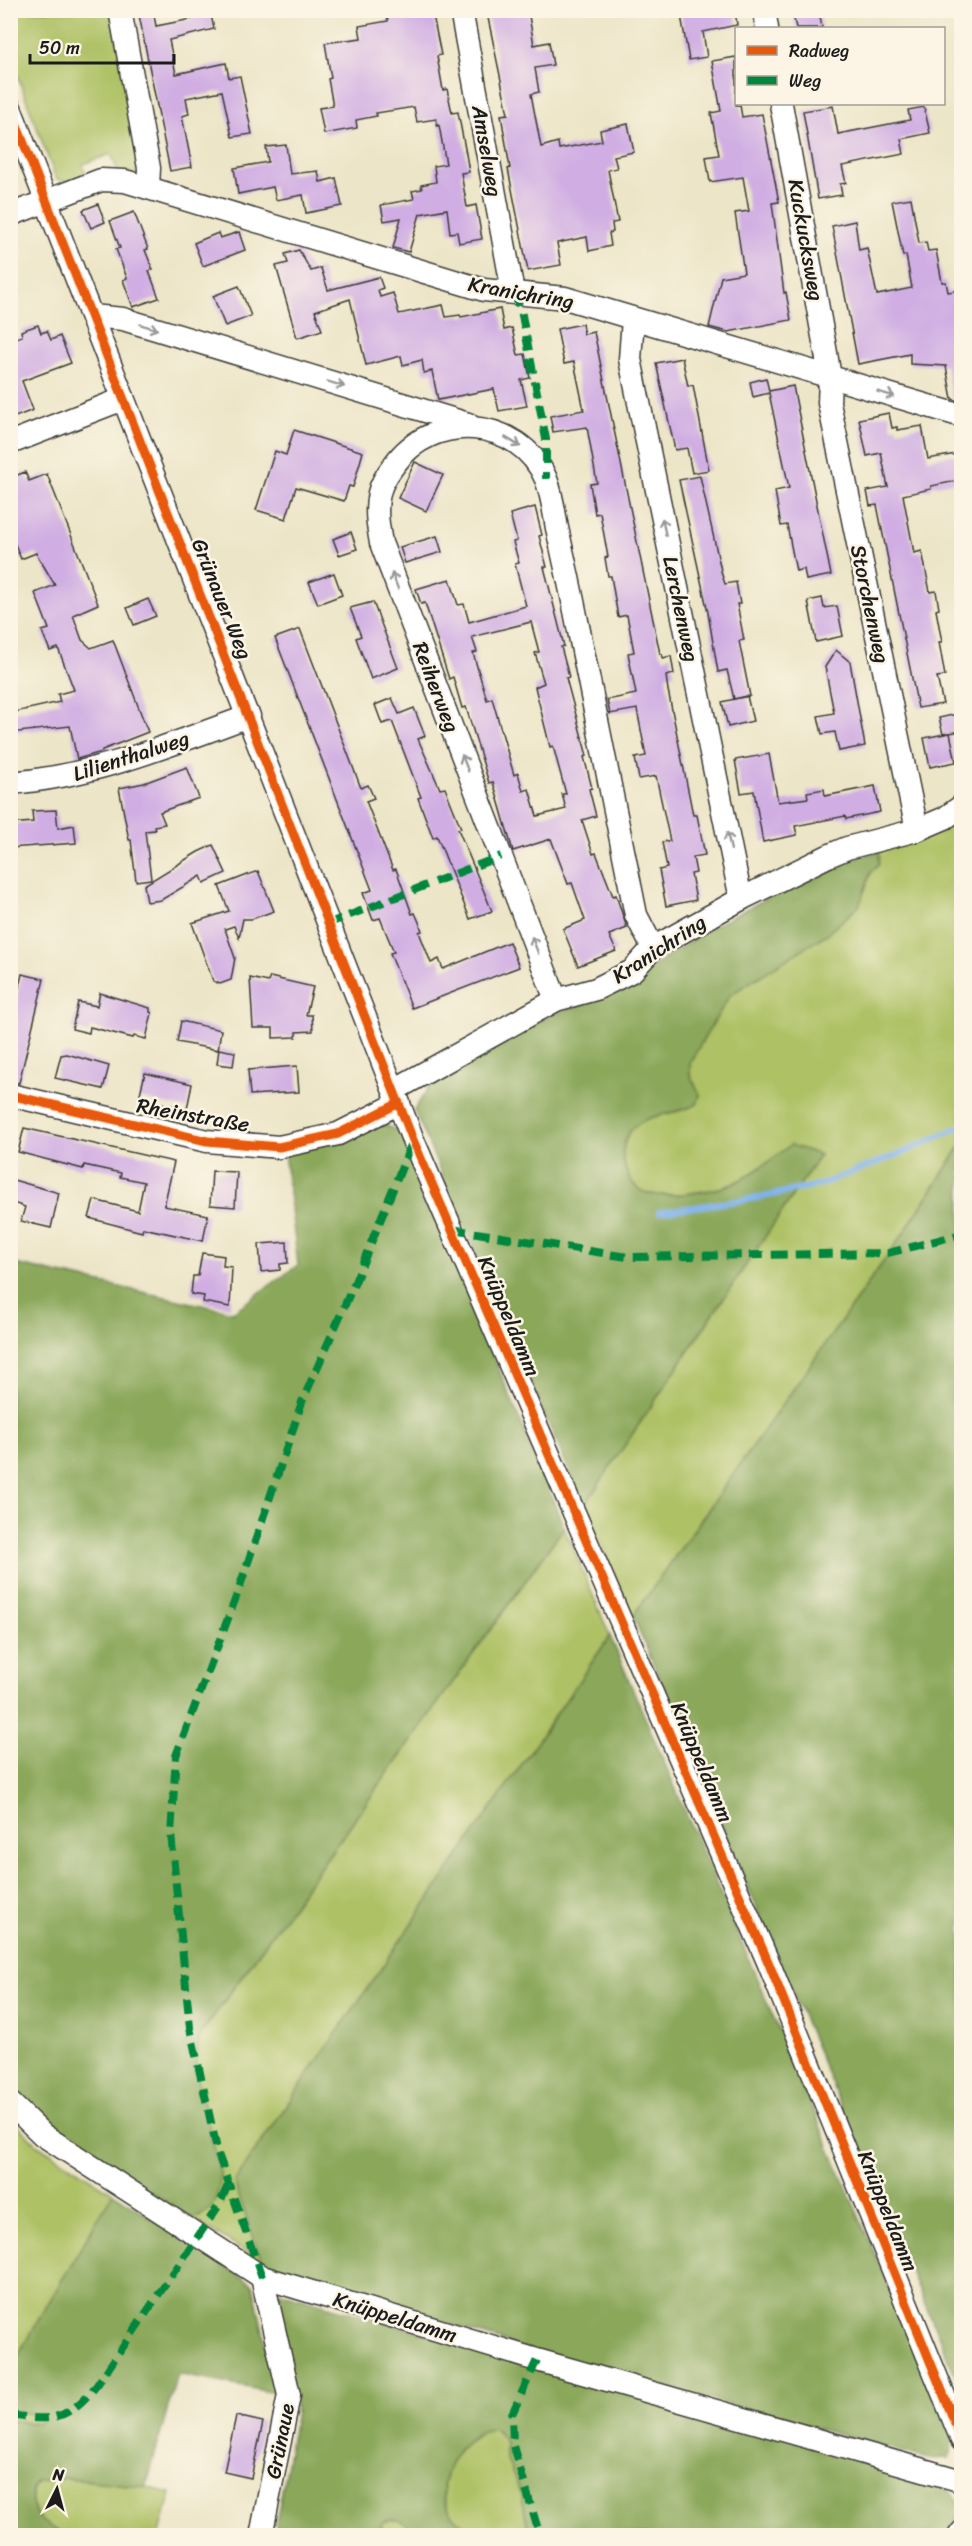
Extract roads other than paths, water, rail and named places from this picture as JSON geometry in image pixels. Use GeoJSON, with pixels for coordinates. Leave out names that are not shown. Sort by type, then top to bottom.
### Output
{"type":"FeatureCollection","features":[{"type":"Feature","properties":{"kind":"street"},"geometry":{"type":"LineString","coordinates":[[120,10],[149,168],[148,187]]}},
{"type":"Feature","properties":{"kind":"street","name":"Amselweg"},"geometry":{"type":"LineString","coordinates":[[461,10],[513,292]]}},
{"type":"Feature","properties":{"kind":"street"},"geometry":{"type":"LineString","coordinates":[[764,10],[767,27]]}},
{"type":"Feature","properties":{"kind":"street","name":"Kuckucksweg"},"geometry":{"type":"LineString","coordinates":[[781,105],[830,378]]}},
{"type":"Feature","properties":{"kind":"street","name":"Grünauer Weg"},"geometry":{"type":"LineString","coordinates":[[10,108],[249,716],[327,924],[397,1096]]}},
{"type":"Feature","properties":{"kind":"street","name":"Kranichring"},"geometry":{"type":"LineString","coordinates":[[10,214],[101,180],[125,181],[484,290],[565,298],[962,416]]}},
{"type":"Feature","properties":{"kind":"street","name":"Reiherweg"},"geometry":{"type":"LineString","coordinates":[[92,316],[123,319],[478,427],[506,437],[522,447],[534,459],[546,479],[636,915],[653,948]]}},
{"type":"Feature","properties":{"kind":"street","name":"Lerchenweg"},"geometry":{"type":"LineString","coordinates":[[633,319],[630,359],[741,899]]}},
{"type":"Feature","properties":{"kind":"street","name":"Storchenweg"},"geometry":{"type":"LineString","coordinates":[[830,378],[829,403],[917,830]]}},
{"type":"Feature","properties":{"kind":"street"},"geometry":{"type":"LineString","coordinates":[[10,443],[123,399]]}},
{"type":"Feature","properties":{"kind":"street","name":"Reiherweg"},"geometry":{"type":"LineString","coordinates":[[478,427],[460,427],[444,431],[421,439],[403,451],[389,471],[379,492],[376,518],[385,554],[556,1000]]}},
{"type":"Feature","properties":{"kind":"street","name":"Lilienthalweg"},"geometry":{"type":"LineString","coordinates":[[10,783],[58,778],[117,764],[249,716]]}},
{"type":"Feature","properties":{"kind":"street","name":"Kranichring"},"geometry":{"type":"LineString","coordinates":[[397,1096],[556,1000],[596,989],[632,971],[653,948],[741,899],[838,852],[917,830],[945,818],[962,806]]}},
{"type":"Feature","properties":{"kind":"street","name":"Rheinstraße"},"geometry":{"type":"LineString","coordinates":[[10,1095],[207,1141],[279,1147],[338,1134],[397,1096]]}},
{"type":"Feature","properties":{"kind":"street","name":"Knüppeldamm"},"geometry":{"type":"LineString","coordinates":[[397,1096],[412,1140],[769,1964],[962,2440]]}},
{"type":"Feature","properties":{"kind":"street","name":"Knüppeldamm"},"geometry":{"type":"LineString","coordinates":[[10,2103],[43,2135],[262,2277],[560,2366],[962,2481]]}},
{"type":"Feature","properties":{"kind":"street","name":"Grünaue"},"geometry":{"type":"LineString","coordinates":[[261,2535],[289,2395],[262,2277]]}},
{"type":"Feature","properties":{"kind":"waterway"},"geometry":{"type":"LineString","coordinates":[[659,1212],[758,1198],[819,1185],[902,1153],[962,1126]]}}]}
